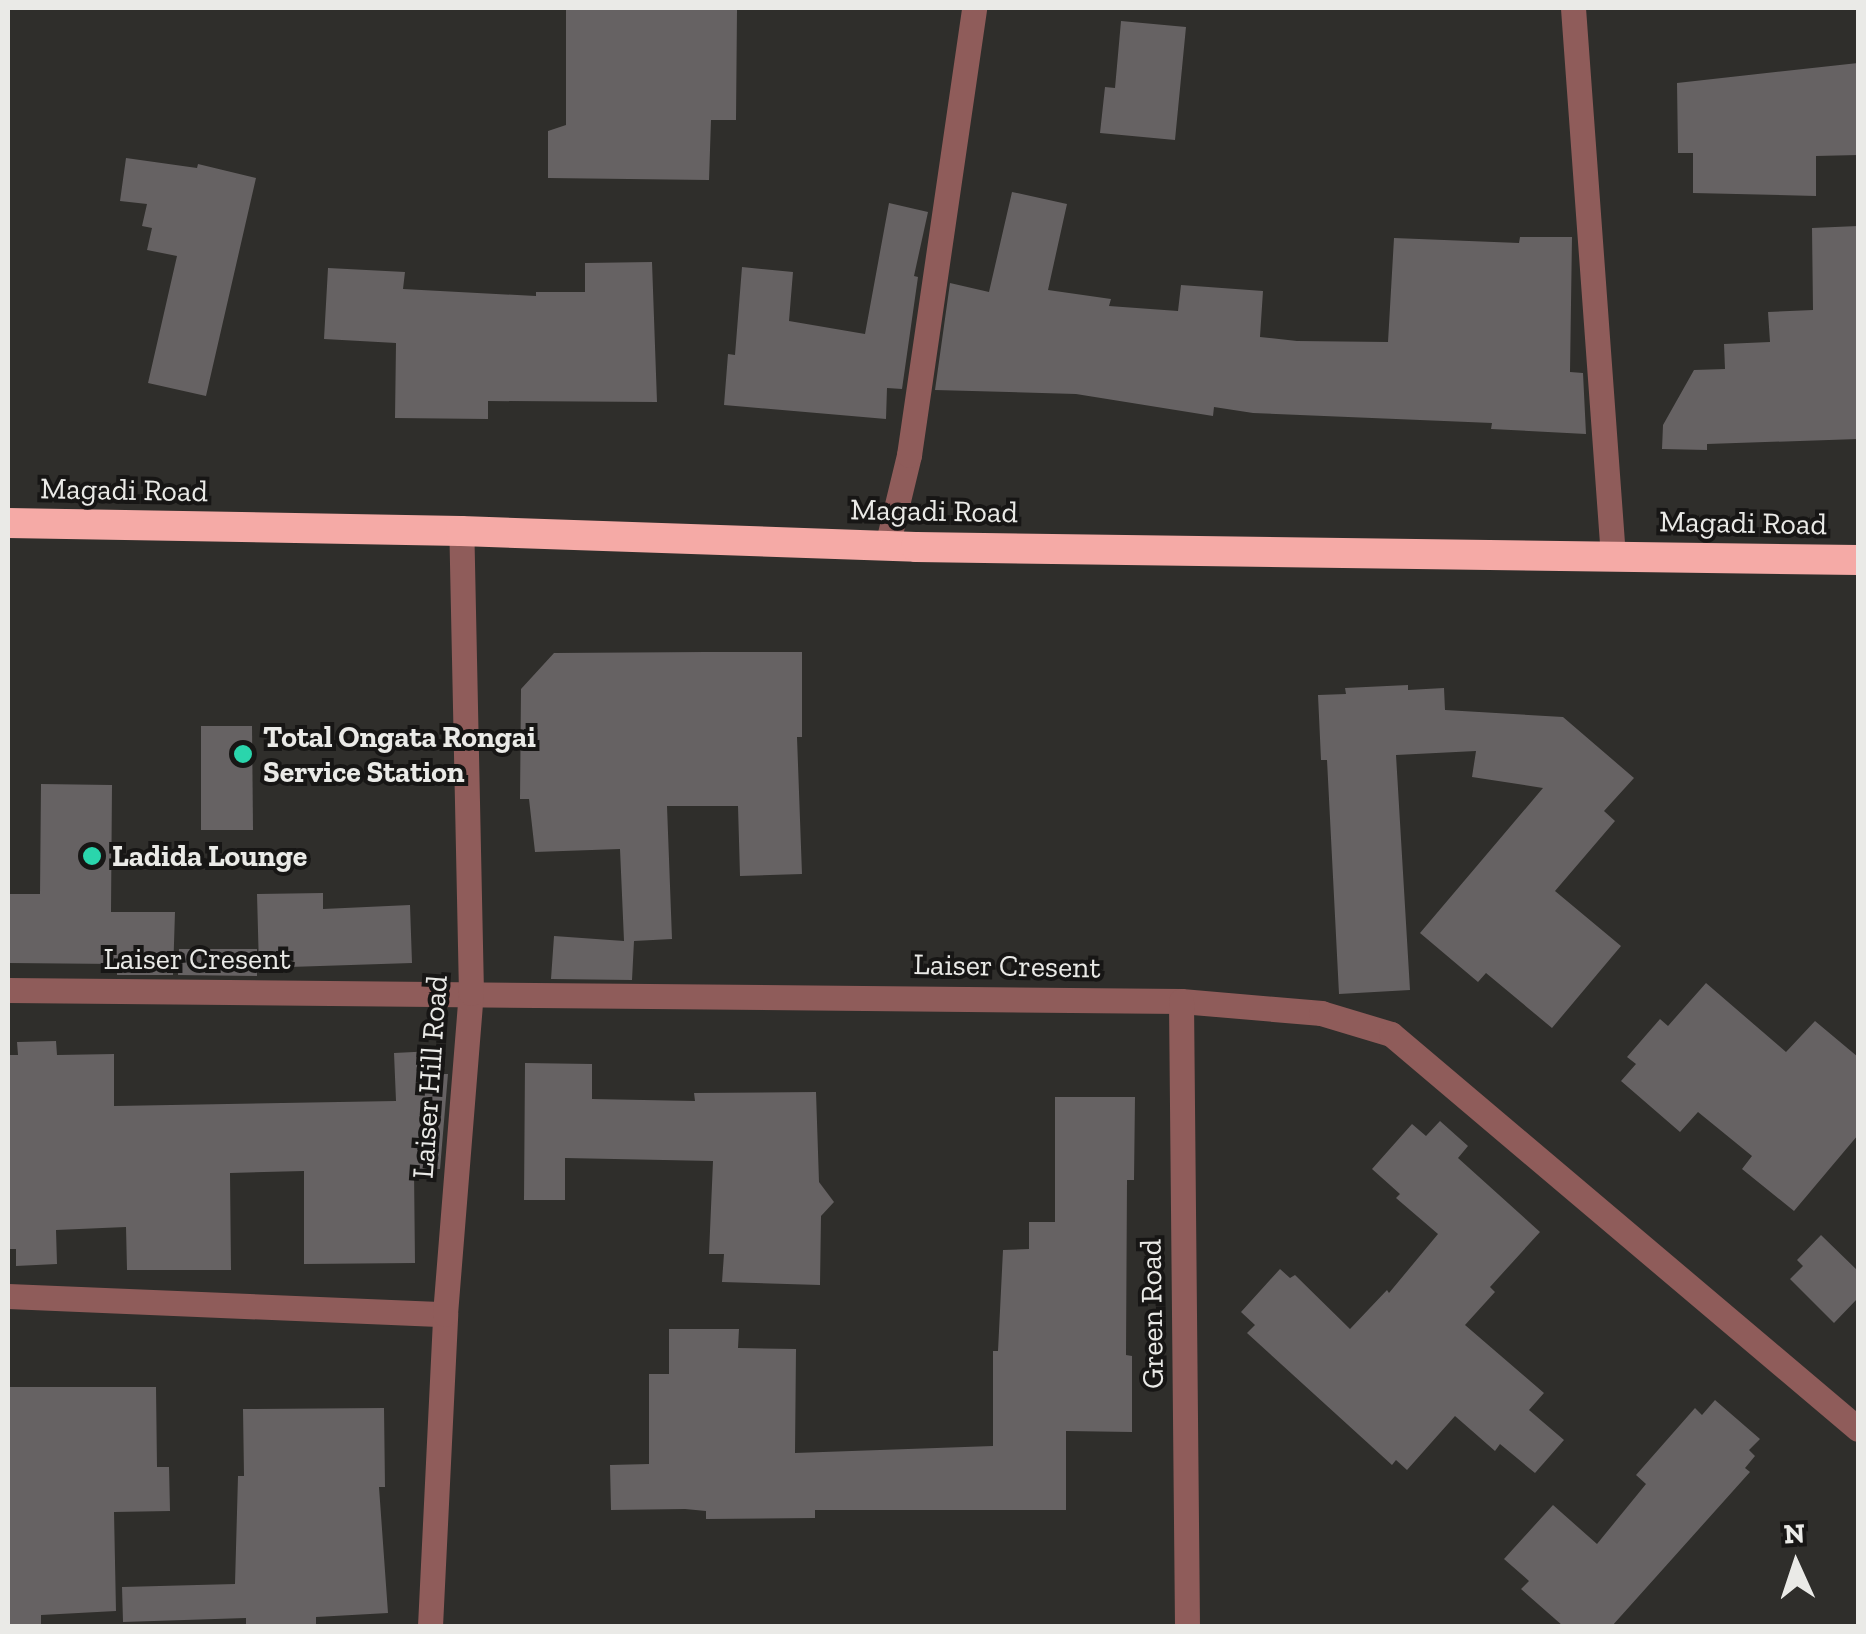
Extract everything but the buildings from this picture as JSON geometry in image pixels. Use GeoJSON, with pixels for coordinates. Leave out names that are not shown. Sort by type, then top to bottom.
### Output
{"type":"FeatureCollection","features":[{"type":"Feature","properties":{"kind":"highway","name":"Magadi Road"},"geometry":{"type":"LineString","coordinates":[[8,523],[462,531],[888,546],[1858,560]]}},
{"type":"Feature","properties":{"kind":"street"},"geometry":{"type":"LineString","coordinates":[[888,546],[910,456],[974,8]]}},
{"type":"Feature","properties":{"kind":"street"},"geometry":{"type":"LineString","coordinates":[[1573,8],[1613,556]]}},
{"type":"Feature","properties":{"kind":"street","name":"Laiser Hill Road"},"geometry":{"type":"LineString","coordinates":[[430,1626],[446,1314],[471,994],[462,531]]}},
{"type":"Feature","properties":{"kind":"street","name":"Laiser Cresent"},"geometry":{"type":"LineString","coordinates":[[8,990],[1181,1001],[1320,1013],[1391,1034],[1858,1429]]}},
{"type":"Feature","properties":{"kind":"street","name":"Green Road"},"geometry":{"type":"LineString","coordinates":[[1181,1001],[1187,1626]]}},
{"type":"Feature","properties":{"kind":"street"},"geometry":{"type":"LineString","coordinates":[[8,1296],[446,1314]]}},
{"type":"Feature","properties":{"kind":"place","name":"Total Ongata Rongai Service Station"},"geometry":{"type":"Point","coordinates":[243,754]}},
{"type":"Feature","properties":{"kind":"place","name":"Ladida Lounge"},"geometry":{"type":"Point","coordinates":[92,856]}}]}
